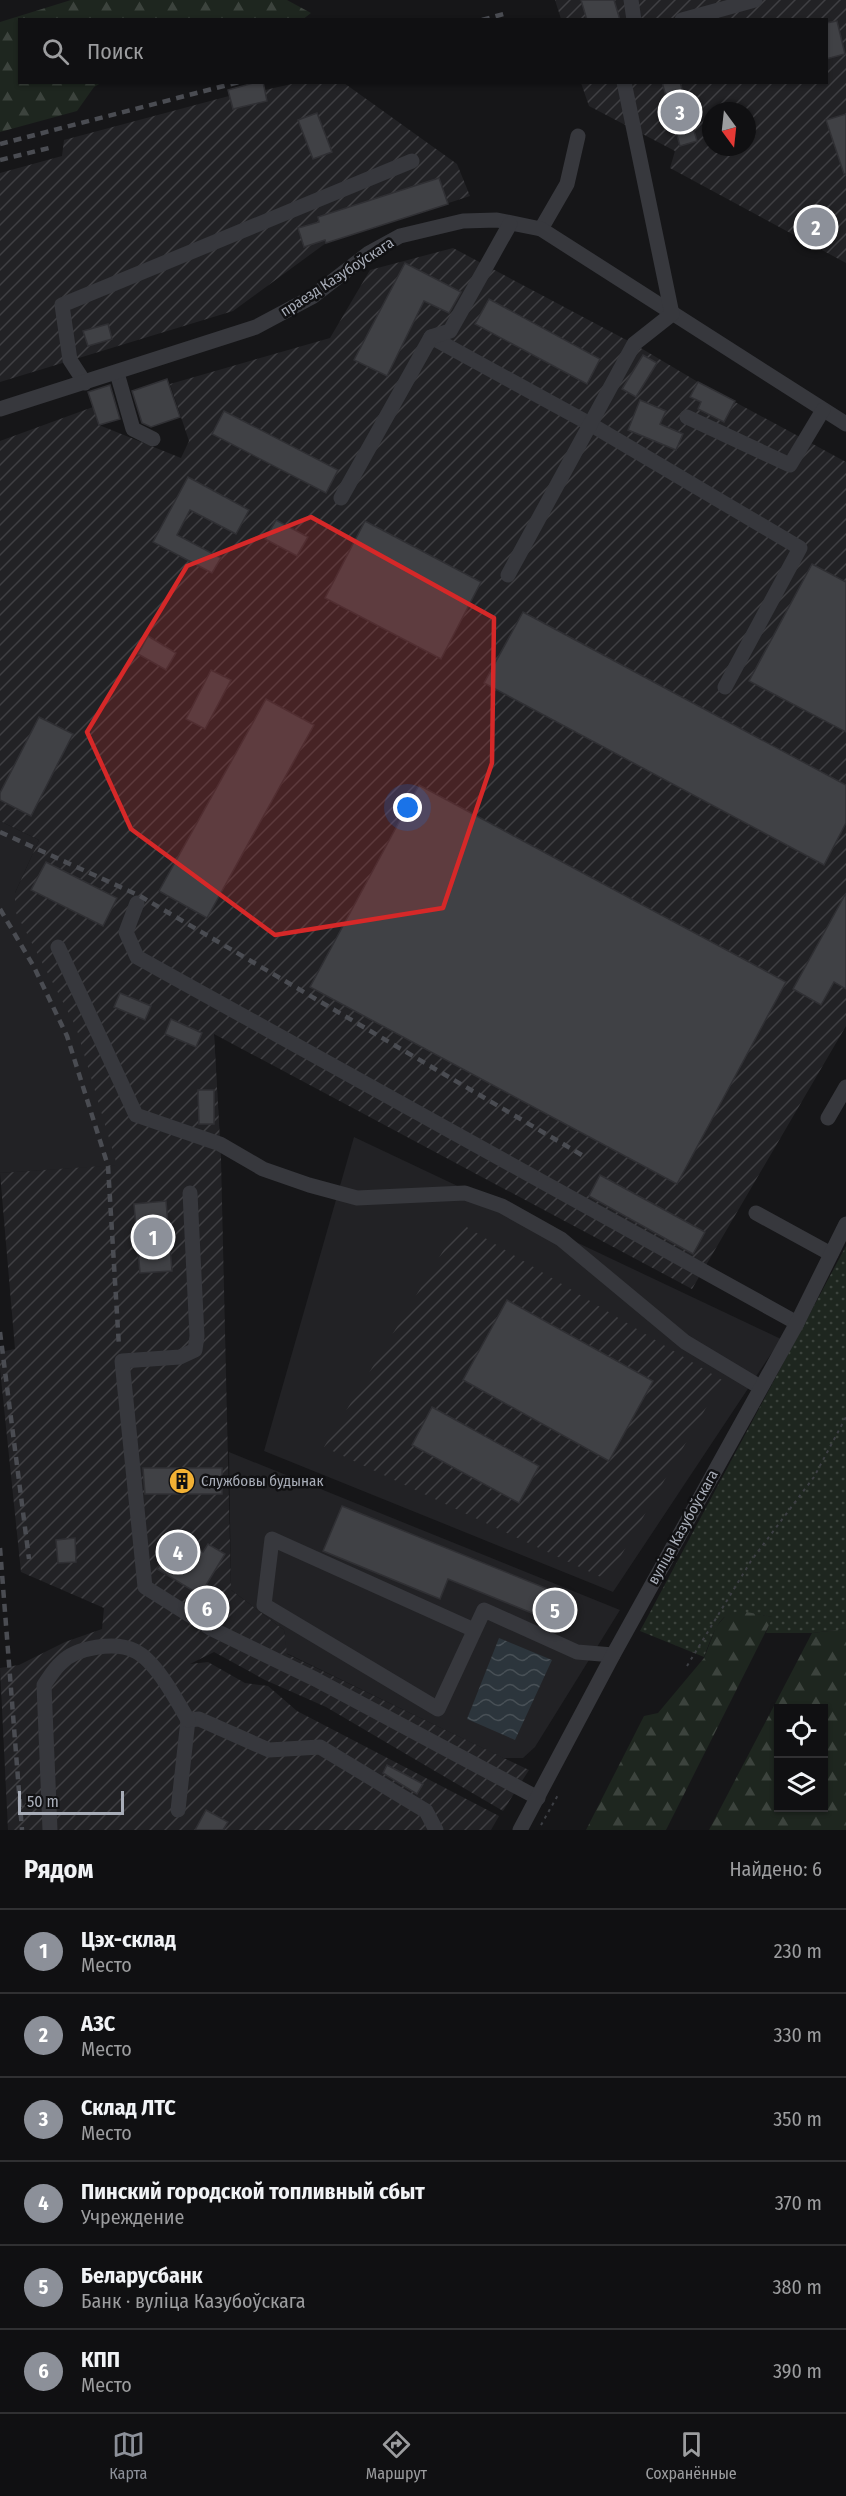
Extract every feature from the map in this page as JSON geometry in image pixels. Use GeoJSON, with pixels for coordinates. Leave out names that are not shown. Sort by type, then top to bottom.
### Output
{"type":"FeatureCollection","features":[{"type":"Feature","properties":{"kind":"street"},"geometry":{"type":"LineString","coordinates":[[631,0],[634,18]]}},
{"type":"Feature","properties":{"kind":"street"},"geometry":{"type":"LineString","coordinates":[[689,18],[755,0]]}},
{"type":"Feature","properties":{"kind":"street"},"geometry":{"type":"LineString","coordinates":[[508,575],[634,344],[672,314],[624,84]]}},
{"type":"Feature","properties":{"kind":"street"},"geometry":{"type":"LineString","coordinates":[[541,230],[567,184],[578,136]]}},
{"type":"Feature","properties":{"kind":"street"},"geometry":{"type":"LineString","coordinates":[[85,383],[70,360],[62,304],[412,161]]}},
{"type":"Feature","properties":{"kind":"street","name":"праезд Казубоўскага"},"geometry":{"type":"LineString","coordinates":[[0,410],[256,327],[312,297],[369,253],[400,236],[463,221],[497,220],[541,230],[846,424]]}},
{"type":"Feature","properties":{"kind":"street"},"geometry":{"type":"LineString","coordinates":[[341,498],[431,337],[450,331],[510,224]]}},
{"type":"Feature","properties":{"kind":"street"},"geometry":{"type":"LineString","coordinates":[[431,337],[590,424],[800,548],[725,687]]}},
{"type":"Feature","properties":{"kind":"street"},"geometry":{"type":"LineString","coordinates":[[117,373],[133,429],[153,439]]}},
{"type":"Feature","properties":{"kind":"street"},"geometry":{"type":"LineString","coordinates":[[687,417],[790,465],[823,410]]}},
{"type":"Feature","properties":{"kind":"street"},"geometry":{"type":"LineString","coordinates":[[137,903],[126,932],[137,957],[797,1323]]}},
{"type":"Feature","properties":{"kind":"street"},"geometry":{"type":"LineString","coordinates":[[58,947],[136,1115],[220,1144],[263,1168],[309,1185],[357,1198],[465,1193],[502,1206],[561,1239],[685,1342],[760,1387]]}},
{"type":"Feature","properties":{"kind":"street"},"geometry":{"type":"LineString","coordinates":[[828,1118],[846,1087]]}},
{"type":"Feature","properties":{"kind":"street"},"geometry":{"type":"LineString","coordinates":[[190,1193],[197,1336],[195,1350],[180,1357],[122,1361],[145,1587],[210,1628],[315,1679],[538,1798]]}},
{"type":"Feature","properties":{"kind":"street"},"geometry":{"type":"LineString","coordinates":[[756,1213],[831,1254]]}},
{"type":"Feature","properties":{"kind":"street","name":"вуліца Казубоўскага"},"geometry":{"type":"LineString","coordinates":[[520,1830],[613,1655],[797,1323],[846,1224]]}},
{"type":"Feature","properties":{"kind":"street"},"geometry":{"type":"LineString","coordinates":[[474,1630],[272,1539],[264,1605],[438,1708],[484,1610],[577,1652],[613,1655]]}},
{"type":"Feature","properties":{"kind":"street"},"geometry":{"type":"LineString","coordinates":[[50,1830],[44,1685],[62,1661],[88,1649],[116,1646],[136,1651],[163,1678],[188,1720],[178,1810]]}},
{"type":"Feature","properties":{"kind":"street"},"geometry":{"type":"LineString","coordinates":[[188,1720],[199,1719],[269,1750],[320,1747],[426,1811],[436,1830]]}},
{"type":"Feature","properties":{"kind":"path"},"geometry":{"type":"LineString","coordinates":[[687,1666],[751,1561],[814,1477],[846,1417]]}},
{"type":"Feature","properties":{"kind":"path"},"geometry":{"type":"LineString","coordinates":[[538,1830],[558,1795]]}},
{"type":"Feature","properties":{"kind":"highlighted area"},"geometry":{"type":"Polygon","coordinates":[[[311,517],[494,618],[492,763],[443,908],[275,935],[131,829],[87,732],[187,566],[311,517]]]}},
{"type":"Feature","properties":{"kind":"shaded area"},"geometry":{"type":"Polygon","coordinates":[[[555,0],[846,0],[846,263],[670,168],[675,151],[589,106],[581,84],[828,84],[828,18],[561,18],[555,0]]]}},
{"type":"Feature","properties":{"kind":"shaded area"},"geometry":{"type":"Polygon","coordinates":[[[253,84],[258,84],[265,90],[292,84],[345,84],[457,164],[470,196],[326,243],[233,311],[0,382],[0,173],[62,156],[64,140],[229,96],[228,90],[253,84]]]}},
{"type":"Feature","properties":{"kind":"shaded area"},"geometry":{"type":"Polygon","coordinates":[[[453,248],[634,344],[698,382],[846,462],[846,1026],[692,1289],[214,1034],[221,1159],[231,1590],[284,1630],[287,1654],[529,1770],[503,1811],[326,1707],[265,1680],[214,1652],[190,1664],[208,1662],[245,1683],[268,1686],[297,1711],[499,1816],[491,1830],[8,1830],[0,1668],[19,1665],[65,1642],[102,1629],[104,1608],[21,1572],[0,1369],[0,1352],[15,1349],[0,1173],[117,1165],[76,1027],[15,911],[15,893],[39,840],[0,821],[0,441],[93,407],[99,425],[181,458],[189,441],[170,384],[330,338],[370,270],[453,248]]]}},
{"type":"Feature","properties":{"kind":"shaded area"},"geometry":{"type":"Polygon","coordinates":[[[0,821],[39,840],[15,893],[214,1033],[221,1159],[0,1173],[0,821]]]}},
{"type":"Feature","properties":{"kind":"shaded area"},"geometry":{"type":"Polygon","coordinates":[[[354,1137],[781,1339],[613,1592],[264,1451],[354,1137]]]}},
{"type":"Feature","properties":{"kind":"shaded area"},"geometry":{"type":"Polygon","coordinates":[[[460,1223],[722,1380],[607,1580],[324,1447],[460,1223]]]}},
{"type":"Feature","properties":{"kind":"shaded area"},"geometry":{"type":"Polygon","coordinates":[[[229,1452],[620,1610],[535,1747],[523,1758],[503,1758],[286,1653],[284,1630],[231,1590],[229,1452]]]}},
{"type":"Feature","properties":{"kind":"green space"},"geometry":{"type":"Polygon","coordinates":[[[71,0],[287,0],[311,13],[305,18],[18,18],[18,84],[99,84],[94,87],[77,111],[0,132],[0,22],[71,0]]]}},
{"type":"Feature","properties":{"kind":"green space"},"geometry":{"type":"Polygon","coordinates":[[[846,1246],[846,1629],[812,1633],[766,1633],[772,1617],[733,1613],[720,1621],[704,1657],[640,1631],[846,1246]]]}},
{"type":"Feature","properties":{"kind":"green space"},"geometry":{"type":"Polygon","coordinates":[[[741,1611],[773,1617],[666,1830],[586,1830],[644,1716],[658,1713],[704,1658],[716,1627],[727,1614],[741,1611]]]}},
{"type":"Feature","properties":{"kind":"green space"},"geometry":{"type":"Polygon","coordinates":[[[846,1629],[846,1830],[709,1830],[774,1706],[774,1812],[828,1812],[828,1704],[775,1704],[812,1633],[846,1629]]]}},
{"type":"Feature","properties":{"kind":"water"},"geometry":{"type":"Polygon","coordinates":[[[499,1638],[552,1660],[515,1740],[467,1719],[499,1638]]]}},
{"type":"Feature","properties":{"kind":"building"},"geometry":{"type":"Polygon","coordinates":[[[581,0],[614,0],[619,18],[586,18],[581,0]]]}},
{"type":"Feature","properties":{"kind":"building"},"geometry":{"type":"Polygon","coordinates":[[[837,21],[845,54],[828,58],[828,23],[837,21]]]}},
{"type":"Feature","properties":{"kind":"building"},"geometry":{"type":"Polygon","coordinates":[[[250,84],[263,84],[267,101],[233,109],[228,90],[250,84]]]}},
{"type":"Feature","properties":{"kind":"building"},"geometry":{"type":"Polygon","coordinates":[[[663,84],[681,84],[697,141],[680,146],[663,84]]]}},
{"type":"Feature","properties":{"kind":"building"},"geometry":{"type":"Polygon","coordinates":[[[317,113],[332,152],[313,159],[298,120],[317,113]]]}},
{"type":"Feature","properties":{"kind":"building"},"geometry":{"type":"Polygon","coordinates":[[[846,114],[846,174],[844,174],[826,120],[846,114]]]}},
{"type":"Feature","properties":{"kind":"building"},"geometry":{"type":"Polygon","coordinates":[[[439,178],[448,204],[326,243],[325,240],[304,247],[298,228],[319,222],[318,217],[439,178]]]}},
{"type":"Feature","properties":{"kind":"building"},"geometry":{"type":"Polygon","coordinates":[[[807,217],[829,227],[825,237],[803,228],[807,217]]]}},
{"type":"Feature","properties":{"kind":"building"},"geometry":{"type":"Polygon","coordinates":[[[405,263],[461,292],[449,313],[424,301],[387,376],[354,360],[405,263]]]}},
{"type":"Feature","properties":{"kind":"building"},"geometry":{"type":"Polygon","coordinates":[[[489,299],[600,359],[587,384],[475,324],[489,299]]]}},
{"type":"Feature","properties":{"kind":"building"},"geometry":{"type":"Polygon","coordinates":[[[108,324],[112,339],[88,346],[83,331],[108,324]]]}},
{"type":"Feature","properties":{"kind":"building"},"geometry":{"type":"Polygon","coordinates":[[[643,355],[657,363],[636,397],[622,389],[643,355]]]}},
{"type":"Feature","properties":{"kind":"building"},"geometry":{"type":"Polygon","coordinates":[[[167,379],[180,417],[151,427],[142,423],[132,391],[167,379]]]}},
{"type":"Feature","properties":{"kind":"building"},"geometry":{"type":"Polygon","coordinates":[[[698,382],[735,401],[724,422],[698,409],[701,402],[690,397],[698,382]]]}},
{"type":"Feature","properties":{"kind":"building"},"geometry":{"type":"Polygon","coordinates":[[[110,385],[120,419],[99,425],[88,392],[110,385]]]}},
{"type":"Feature","properties":{"kind":"building"},"geometry":{"type":"Polygon","coordinates":[[[640,400],[666,411],[660,424],[683,434],[676,450],[628,430],[640,400]]]}},
{"type":"Feature","properties":{"kind":"building"},"geometry":{"type":"Polygon","coordinates":[[[224,411],[338,470],[326,493],[212,434],[224,411]]]}},
{"type":"Feature","properties":{"kind":"building"},"geometry":{"type":"Polygon","coordinates":[[[188,477],[249,510],[236,534],[190,510],[177,535],[221,558],[212,573],[153,542],[188,477]]]}},
{"type":"Feature","properties":{"kind":"building"},"geometry":{"type":"Polygon","coordinates":[[[276,520],[308,537],[297,556],[265,539],[276,520]]]}},
{"type":"Feature","properties":{"kind":"building"},"geometry":{"type":"Polygon","coordinates":[[[365,521],[481,582],[441,659],[325,598],[365,521]]]}},
{"type":"Feature","properties":{"kind":"building"},"geometry":{"type":"Polygon","coordinates":[[[812,564],[846,582],[846,732],[749,681],[812,564]]]}},
{"type":"Feature","properties":{"kind":"building"},"geometry":{"type":"Polygon","coordinates":[[[523,612],[846,785],[846,823],[824,865],[484,683],[523,612]]]}},
{"type":"Feature","properties":{"kind":"building"},"geometry":{"type":"Polygon","coordinates":[[[148,636],[176,653],[166,670],[138,654],[148,636]]]}},
{"type":"Feature","properties":{"kind":"building"},"geometry":{"type":"Polygon","coordinates":[[[211,670],[231,680],[205,729],[186,719],[211,670]]]}},
{"type":"Feature","properties":{"kind":"building"},"geometry":{"type":"Polygon","coordinates":[[[266,699],[314,725],[207,918],[159,891],[266,699]]]}},
{"type":"Feature","properties":{"kind":"building"},"geometry":{"type":"Polygon","coordinates":[[[39,717],[73,734],[31,816],[0,800],[0,793],[39,717]]]}},
{"type":"Feature","properties":{"kind":"building"},"geometry":{"type":"Polygon","coordinates":[[[419,785],[786,982],[677,1184],[310,987],[419,785]]]}},
{"type":"Feature","properties":{"kind":"building"},"geometry":{"type":"Polygon","coordinates":[[[46,862],[117,898],[103,926],[31,890],[46,862]]]}},
{"type":"Feature","properties":{"kind":"building"},"geometry":{"type":"Polygon","coordinates":[[[846,893],[846,989],[834,982],[821,1005],[793,989],[846,893]]]}},
{"type":"Feature","properties":{"kind":"building"},"geometry":{"type":"Polygon","coordinates":[[[120,993],[151,1006],[145,1020],[114,1007],[120,993]]]}},
{"type":"Feature","properties":{"kind":"building"},"geometry":{"type":"Polygon","coordinates":[[[171,1019],[202,1033],[196,1047],[165,1034],[171,1019]]]}},
{"type":"Feature","properties":{"kind":"building"},"geometry":{"type":"Polygon","coordinates":[[[198,1090],[214,1090],[214,1124],[199,1124],[198,1090]]]}},
{"type":"Feature","properties":{"kind":"building"},"geometry":{"type":"Polygon","coordinates":[[[600,1175],[705,1232],[693,1254],[589,1196],[600,1175]]]}},
{"type":"Feature","properties":{"kind":"building"},"geometry":{"type":"Polygon","coordinates":[[[166,1201],[172,1271],[140,1273],[134,1204],[166,1201]]]}},
{"type":"Feature","properties":{"kind":"building"},"geometry":{"type":"Polygon","coordinates":[[[507,1300],[653,1381],[609,1461],[463,1380],[507,1300]]]}},
{"type":"Feature","properties":{"kind":"building"},"geometry":{"type":"Polygon","coordinates":[[[432,1407],[539,1466],[519,1503],[412,1445],[432,1407]]]}},
{"type":"Feature","properties":{"kind":"building","name":"Службовы будынак"},"geometry":{"type":"Polygon","coordinates":[[[143,1468],[222,1468],[222,1494],[145,1494],[143,1468]]]}},
{"type":"Feature","properties":{"kind":"building"},"geometry":{"type":"Polygon","coordinates":[[[342,1506],[570,1598],[559,1624],[448,1579],[440,1599],[323,1551],[342,1506]]]}},
{"type":"Feature","properties":{"kind":"building"},"geometry":{"type":"Polygon","coordinates":[[[178,1537],[203,1552],[208,1544],[225,1554],[200,1595],[157,1569],[178,1537]]]}},
{"type":"Feature","properties":{"kind":"building"},"geometry":{"type":"Polygon","coordinates":[[[75,1538],[76,1562],[58,1563],[56,1540],[75,1538]]]}},
{"type":"Feature","properties":{"kind":"building"},"geometry":{"type":"Polygon","coordinates":[[[200,1595],[222,1608],[215,1620],[194,1606],[200,1595]]]}},
{"type":"Feature","properties":{"kind":"building"},"geometry":{"type":"Polygon","coordinates":[[[387,1765],[423,1784],[417,1794],[383,1773],[387,1765]]]}},
{"type":"Feature","properties":{"kind":"building"},"geometry":{"type":"Polygon","coordinates":[[[206,1810],[228,1822],[223,1830],[195,1830],[206,1810]]]}},
{"type":"Feature","properties":{"kind":"railway"},"geometry":{"type":"LineString","coordinates":[[489,18],[507,13]]}},
{"type":"Feature","properties":{"kind":"railway"},"geometry":{"type":"LineString","coordinates":[[0,144],[231,84]]}},
{"type":"Feature","properties":{"kind":"railway"},"geometry":{"type":"LineString","coordinates":[[0,160],[53,147]]}},
{"type":"Feature","properties":{"kind":"railway"},"geometry":{"type":"LineString","coordinates":[[0,832],[140,896],[587,1158]]}},
{"type":"Feature","properties":{"kind":"railway"},"geometry":{"type":"LineString","coordinates":[[0,909],[34,967],[67,1036],[108,1166],[119,1347]]}},
{"type":"Feature","properties":{"kind":"railway"},"geometry":{"type":"LineString","coordinates":[[0,1332],[29,1559]]}},
{"type":"Feature","properties":{"kind":"railway"},"geometry":{"type":"LineString","coordinates":[[0,1548],[22,1830]]}},
{"type":"Feature","properties":{"kind":"place","name":"Склад ЛТС"},"geometry":{"type":"Point","coordinates":[680,112]}},
{"type":"Feature","properties":{"kind":"place","name":"АЗС"},"geometry":{"type":"Point","coordinates":[816,227]}},
{"type":"Feature","properties":{"kind":"place","name":"Цэх-склад"},"geometry":{"type":"Point","coordinates":[153,1237]}},
{"type":"Feature","properties":{"kind":"place","name":"Службовы будынак"},"geometry":{"type":"Point","coordinates":[182,1481]}},
{"type":"Feature","properties":{"kind":"place","name":"Пинский городской топливный сбыт"},"geometry":{"type":"Point","coordinates":[178,1552]}},
{"type":"Feature","properties":{"kind":"place","name":"КПП"},"geometry":{"type":"Point","coordinates":[207,1608]}},
{"type":"Feature","properties":{"kind":"place","name":"Беларусбанк"},"geometry":{"type":"Point","coordinates":[555,1610]}}]}
